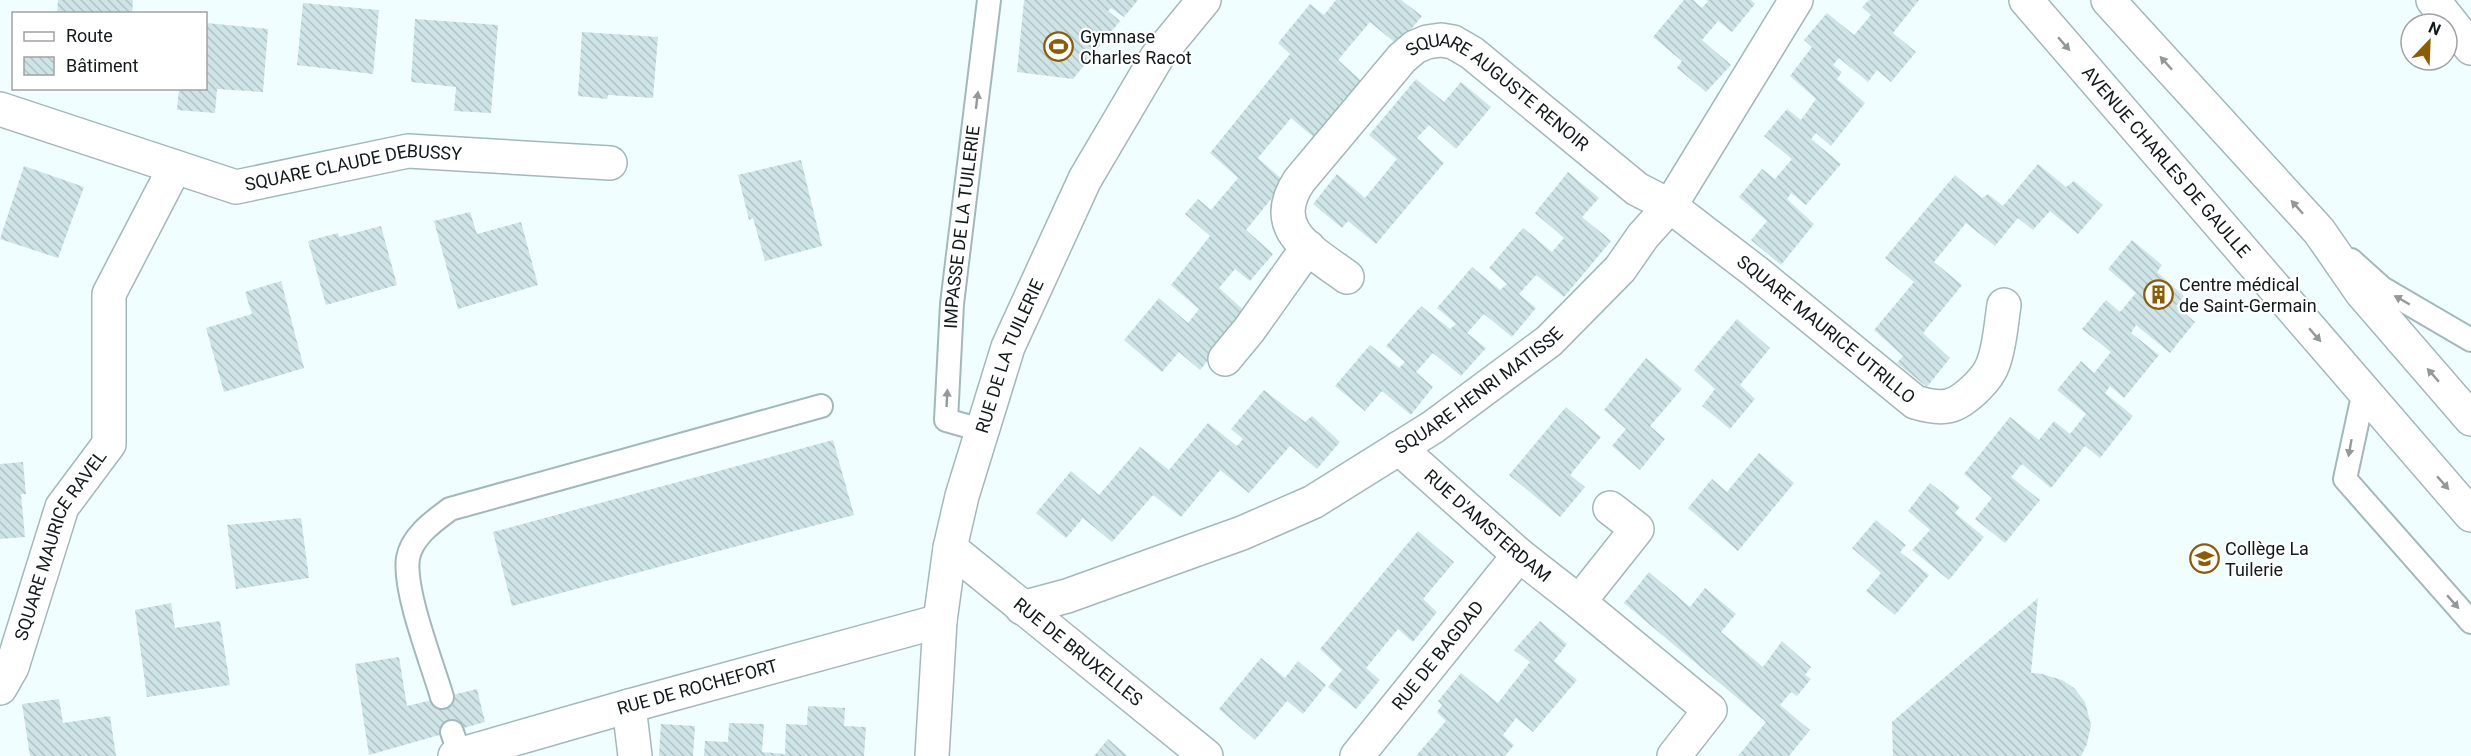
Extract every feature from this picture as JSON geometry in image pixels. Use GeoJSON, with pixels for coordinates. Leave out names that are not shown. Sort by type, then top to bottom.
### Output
{"type":"FeatureCollection","features":[{"type":"Feature","properties":{"kind":"street","name":"RUE DE LA TUILERIE"},"geometry":{"type":"LineString","coordinates":[[932,756],[940,621],[950,548],[981,430],[1008,347],[1085,179],[1157,57],[1204,0]]}},
{"type":"Feature","properties":{"kind":"street","name":"SQUARE HENRI MATISSE"},"geometry":{"type":"LineString","coordinates":[[1022,608],[1067,596],[1242,533],[1313,502],[1433,427],[1549,341],[1620,269],[1643,236],[1670,206],[1796,0]]}},
{"type":"Feature","properties":{"kind":"street","name":"AVENUE CHARLES DE GAULLE"},"geometry":{"type":"LineString","coordinates":[[2026,0],[2471,515]]}},
{"type":"Feature","properties":{"kind":"street"},"geometry":{"type":"LineString","coordinates":[[2108,0],[2319,231],[2362,293],[2471,419]]}},
{"type":"Feature","properties":{"kind":"street"},"geometry":{"type":"LineString","coordinates":[[2115,0],[2135,28]]}},
{"type":"Feature","properties":{"kind":"street"},"geometry":{"type":"LineString","coordinates":[[2433,0],[2471,48]]}},
{"type":"Feature","properties":{"kind":"street","name":"SQUARE AUGUSTE RENOIR"},"geometry":{"type":"LineString","coordinates":[[1347,277],[1308,247],[1288,221],[1287,208],[1290,194],[1402,58],[1415,47],[1427,42],[1441,40],[1453,42],[1472,53],[1637,189],[1670,206]]}},
{"type":"Feature","properties":{"kind":"street","name":"SQUARE CLAUDE DEBUSSY"},"geometry":{"type":"LineString","coordinates":[[0,110],[236,187],[408,151],[610,163]]}},
{"type":"Feature","properties":{"kind":"street","name":"SQUARE MAURICE RAVEL"},"geometry":{"type":"LineString","coordinates":[[0,688],[12,667],[62,507],[109,444],[109,294],[175,167]]}},
{"type":"Feature","properties":{"kind":"street","name":"SQUARE MAURICE UTRILLO"},"geometry":{"type":"LineString","coordinates":[[1670,206],[1756,272],[1915,402],[1945,407],[1957,404],[1984,380],[1993,364],[2004,305]]}},
{"type":"Feature","properties":{"kind":"street"},"geometry":{"type":"LineString","coordinates":[[1225,359],[1249,330],[1308,247]]}},
{"type":"Feature","properties":{"kind":"street","name":"RUE D'AMSTERDAM"},"geometry":{"type":"LineString","coordinates":[[1399,448],[1519,555],[1710,710],[1674,756]]}},
{"type":"Feature","properties":{"kind":"street"},"geometry":{"type":"LineString","coordinates":[[1579,602],[1637,529],[1610,508]]}},
{"type":"Feature","properties":{"kind":"street","name":"RUE DE BRUXELLES"},"geometry":{"type":"LineString","coordinates":[[950,548],[1206,756]]}},
{"type":"Feature","properties":{"kind":"street","name":"RUE DE BAGDAD"},"geometry":{"type":"LineString","coordinates":[[1358,756],[1519,555]]}},
{"type":"Feature","properties":{"kind":"street","name":"RUE DE ROCHEFORT"},"geometry":{"type":"LineString","coordinates":[[456,748],[629,706],[940,621]]}},
{"type":"Feature","properties":{"kind":"street"},"geometry":{"type":"LineString","coordinates":[[629,706],[635,756]]}},
{"type":"Feature","properties":{"kind":"lane","name":"IMPASSE DE LA TUILERIE"},"geometry":{"type":"LineString","coordinates":[[981,430],[946,420],[952,304],[989,0]]}},
{"type":"Feature","properties":{"kind":"lane"},"geometry":{"type":"LineString","coordinates":[[2319,231],[2382,288],[2471,340]]}},
{"type":"Feature","properties":{"kind":"lane"},"geometry":{"type":"LineString","coordinates":[[2364,391],[2345,479],[2471,622]]}},
{"type":"Feature","properties":{"kind":"lane"},"geometry":{"type":"LineString","coordinates":[[442,697],[409,587],[408,556],[424,529],[450,509],[821,406]]}},
{"type":"Feature","properties":{"kind":"building"},"geometry":{"type":"Polygon","coordinates":[[[58,0],[133,0],[132,12],[57,12],[58,0]]]}},
{"type":"Feature","properties":{"kind":"building","name":"Gymnase Charles Racot"},"geometry":{"type":"Polygon","coordinates":[[[1024,0],[1138,0],[1124,17],[1111,8],[1108,11],[1120,21],[1073,79],[1017,72],[1024,0]]]}},
{"type":"Feature","properties":{"kind":"building"},"geometry":{"type":"Polygon","coordinates":[[[1336,0],[1401,0],[1422,16],[1398,45],[1370,22],[1338,60],[1366,85],[1318,141],[1291,118],[1258,158],[1285,182],[1246,230],[1273,254],[1250,281],[1235,269],[1219,288],[1247,313],[1200,370],[1179,352],[1162,372],[1124,340],[1159,298],[1188,323],[1199,309],[1171,285],[1210,236],[1185,214],[1198,199],[1211,210],[1238,178],[1210,153],[1290,54],[1278,43],[1310,4],[1324,15],[1336,0]]]}},
{"type":"Feature","properties":{"kind":"building"},"geometry":{"type":"Polygon","coordinates":[[[1684,0],[1693,0],[1702,8],[1708,1],[1706,0],[1751,0],[1755,4],[1732,32],[1718,21],[1702,40],[1731,65],[1706,92],[1677,68],[1682,61],[1653,37],[1684,0]]]}},
{"type":"Feature","properties":{"kind":"building"},"geometry":{"type":"Polygon","coordinates":[[[1869,0],[1919,0],[1893,33],[1916,52],[1891,82],[1877,70],[1868,82],[1839,58],[1833,65],[1842,72],[1837,79],[1865,103],[1831,146],[1816,133],[1811,139],[1841,164],[1806,205],[1791,193],[1787,199],[1814,224],[1781,265],[1751,240],[1767,221],[1739,197],[1762,169],[1775,179],[1792,159],[1764,136],[1787,109],[1801,120],[1816,99],[1790,76],[1812,47],[1804,40],[1827,13],[1854,35],[1871,15],[1862,7],[1869,0]]]}},
{"type":"Feature","properties":{"kind":"building"},"geometry":{"type":"Polygon","coordinates":[[[303,3],[379,10],[373,74],[297,65],[303,3]]]}},
{"type":"Feature","properties":{"kind":"building"},"geometry":{"type":"Polygon","coordinates":[[[415,19],[498,25],[491,113],[454,111],[456,87],[411,82],[415,19]]]}},
{"type":"Feature","properties":{"kind":"building"},"geometry":{"type":"Polygon","coordinates":[[[207,23],[268,29],[263,92],[217,89],[215,113],[177,110],[179,90],[207,90],[207,23]]]}},
{"type":"Feature","properties":{"kind":"building"},"geometry":{"type":"Polygon","coordinates":[[[582,32],[658,37],[653,98],[608,95],[607,99],[578,96],[582,32]]]}},
{"type":"Feature","properties":{"kind":"building"},"geometry":{"type":"Polygon","coordinates":[[[1416,79],[1444,102],[1461,82],[1491,107],[1456,149],[1429,125],[1417,138],[1444,163],[1376,244],[1348,221],[1342,228],[1313,204],[1337,174],[1365,198],[1397,159],[1369,135],[1416,79]]]}},
{"type":"Feature","properties":{"kind":"building"},"geometry":{"type":"Polygon","coordinates":[[[801,160],[822,246],[765,261],[753,218],[749,220],[738,175],[801,160]]]}},
{"type":"Feature","properties":{"kind":"building"},"geometry":{"type":"Polygon","coordinates":[[[2038,164],[2066,187],[2074,181],[2103,205],[2078,234],[2050,211],[2033,230],[2018,218],[1995,246],[1966,223],[1934,262],[1962,285],[1923,333],[1950,358],[1927,387],[1897,363],[1903,356],[1874,330],[1914,282],[1885,258],[1955,175],[1982,198],[1988,194],[2003,206],[2038,164]]]}},
{"type":"Feature","properties":{"kind":"building"},"geometry":{"type":"Polygon","coordinates":[[[24,166],[84,187],[58,258],[0,239],[24,166]]]}},
{"type":"Feature","properties":{"kind":"building"},"geometry":{"type":"Polygon","coordinates":[[[1568,172],[1599,198],[1582,217],[1611,241],[1564,297],[1536,275],[1519,294],[1536,308],[1512,337],[1484,314],[1467,333],[1486,348],[1461,376],[1433,353],[1416,372],[1433,387],[1411,415],[1382,391],[1365,411],[1335,386],[1370,345],[1399,368],[1405,362],[1386,346],[1421,306],[1450,329],[1456,324],[1437,308],[1472,267],[1500,290],[1507,284],[1489,268],[1523,228],[1552,252],[1564,238],[1535,213],[1568,172]]]}},
{"type":"Feature","properties":{"kind":"building"},"geometry":{"type":"Polygon","coordinates":[[[470,212],[477,234],[521,222],[538,285],[458,309],[434,221],[470,212]]]}},
{"type":"Feature","properties":{"kind":"building"},"geometry":{"type":"Polygon","coordinates":[[[381,226],[397,285],[326,305],[308,241],[338,233],[339,237],[381,226]]]}},
{"type":"Feature","properties":{"kind":"building"},"geometry":{"type":"Polygon","coordinates":[[[2132,240],[2162,265],[2157,272],[2184,296],[2176,306],[2195,322],[2170,353],[2136,325],[2131,333],[2159,355],[2124,398],[2110,386],[2105,393],[2133,416],[2100,458],[2085,446],[2051,488],[2022,464],[2011,477],[2040,500],[2005,543],[1975,519],[1992,498],[1964,474],[2010,417],[2039,440],[2054,421],[2070,434],[2086,414],[2057,390],[2081,361],[2094,373],[2111,352],[2082,329],[2106,300],[2120,312],[2136,293],[2108,269],[2132,240]]]}},
{"type":"Feature","properties":{"kind":"building"},"geometry":{"type":"Polygon","coordinates":[[[281,281],[304,368],[224,392],[206,328],[252,314],[245,292],[281,281]]]}},
{"type":"Feature","properties":{"kind":"building"},"geometry":{"type":"Polygon","coordinates":[[[1737,319],[1770,348],[1740,385],[1755,399],[1730,429],[1702,406],[1715,389],[1694,370],[1737,319]]]}},
{"type":"Feature","properties":{"kind":"building"},"geometry":{"type":"Polygon","coordinates":[[[1646,358],[1682,389],[1650,426],[1665,439],[1640,470],[1612,446],[1626,429],[1604,410],[1646,358]]]}},
{"type":"Feature","properties":{"kind":"building"},"geometry":{"type":"Polygon","coordinates":[[[1264,390],[1305,422],[1312,416],[1340,442],[1317,469],[1290,446],[1249,493],[1220,470],[1181,517],[1153,495],[1112,542],[1083,518],[1066,538],[1036,513],[1071,471],[1099,495],[1140,447],[1169,470],[1208,423],[1237,446],[1243,439],[1231,429],[1264,390]]]}},
{"type":"Feature","properties":{"kind":"building"},"geometry":{"type":"Polygon","coordinates":[[[1566,407],[1601,437],[1570,475],[1585,487],[1560,517],[1509,475],[1566,407]]]}},
{"type":"Feature","properties":{"kind":"building"},"geometry":{"type":"Polygon","coordinates":[[[833,440],[854,515],[512,606],[493,532],[833,440]]]}},
{"type":"Feature","properties":{"kind":"building"},"geometry":{"type":"Polygon","coordinates":[[[1759,453],[1794,483],[1738,551],[1688,508],[1712,479],[1727,492],[1759,453]]]}},
{"type":"Feature","properties":{"kind":"building"},"geometry":{"type":"Polygon","coordinates":[[[23,462],[26,494],[21,494],[25,537],[0,539],[0,464],[23,462]]]}},
{"type":"Feature","properties":{"kind":"building"},"geometry":{"type":"Polygon","coordinates":[[[1930,483],[1960,507],[1955,513],[1984,537],[1949,580],[1912,550],[1930,530],[1908,511],[1930,483]]]}},
{"type":"Feature","properties":{"kind":"building"},"geometry":{"type":"Polygon","coordinates":[[[301,518],[309,578],[236,589],[227,525],[301,518]]]}},
{"type":"Feature","properties":{"kind":"building"},"geometry":{"type":"Polygon","coordinates":[[[1876,520],[1906,545],[1900,552],[1929,575],[1895,615],[1866,591],[1881,573],[1852,548],[1876,520]]]}},
{"type":"Feature","properties":{"kind":"building"},"geometry":{"type":"Polygon","coordinates":[[[1418,531],[1454,562],[1423,599],[1437,612],[1413,642],[1398,629],[1366,668],[1380,680],[1356,709],[1328,687],[1342,670],[1320,649],[1418,531]]]}},
{"type":"Feature","properties":{"kind":"building"},"geometry":{"type":"Polygon","coordinates":[[[1649,572],[1690,607],[1705,588],[1736,614],[1721,632],[1763,667],[1782,641],[1811,667],[1805,675],[1811,679],[1797,696],[1791,692],[1780,705],[1810,730],[1789,756],[1738,756],[1766,722],[1624,603],[1649,572]]]}},
{"type":"Feature","properties":{"kind":"building"},"geometry":{"type":"Polygon","coordinates":[[[2038,598],[2031,673],[2062,680],[2074,688],[2085,702],[2091,725],[2087,744],[2081,756],[1893,756],[1892,722],[2038,598]]]}},
{"type":"Feature","properties":{"kind":"building"},"geometry":{"type":"Polygon","coordinates":[[[171,603],[175,628],[220,621],[230,685],[147,697],[135,610],[171,603]]]}},
{"type":"Feature","properties":{"kind":"building"},"geometry":{"type":"Polygon","coordinates":[[[1540,621],[1567,644],[1554,661],[1577,680],[1533,732],[1516,718],[1503,735],[1514,745],[1505,756],[1416,756],[1446,721],[1437,712],[1442,705],[1438,701],[1461,673],[1498,703],[1530,662],[1514,650],[1540,621]]]}},
{"type":"Feature","properties":{"kind":"building"},"geometry":{"type":"Polygon","coordinates":[[[399,657],[407,706],[477,689],[485,722],[369,755],[355,664],[399,657]]]}},
{"type":"Feature","properties":{"kind":"building"},"geometry":{"type":"Polygon","coordinates":[[[1261,658],[1285,678],[1298,661],[1326,685],[1303,714],[1287,701],[1255,740],[1219,709],[1261,658]]]}},
{"type":"Feature","properties":{"kind":"building"},"geometry":{"type":"Polygon","coordinates":[[[59,699],[63,723],[110,716],[116,756],[30,756],[22,704],[59,699]]]}},
{"type":"Feature","properties":{"kind":"building"},"geometry":{"type":"Polygon","coordinates":[[[808,706],[845,708],[844,726],[866,727],[864,756],[704,756],[705,741],[728,742],[729,723],[764,724],[762,752],[785,754],[786,724],[807,725],[808,706]]]}},
{"type":"Feature","properties":{"kind":"building"},"geometry":{"type":"Polygon","coordinates":[[[661,724],[695,726],[693,756],[659,756],[661,724]]]}},
{"type":"Feature","properties":{"kind":"building"},"geometry":{"type":"Polygon","coordinates":[[[1108,739],[1128,756],[1094,756],[1108,739]]]}},
{"type":"Feature","properties":{"kind":"place","name":"Gymnase Charles Racot"},"geometry":{"type":"Point","coordinates":[1059,47]}},
{"type":"Feature","properties":{"kind":"place","name":"Centre médical de Saint-Germain"},"geometry":{"type":"Point","coordinates":[2158,295]}},
{"type":"Feature","properties":{"kind":"place","name":"Collège La Tuilerie"},"geometry":{"type":"Point","coordinates":[2204,559]}}]}
